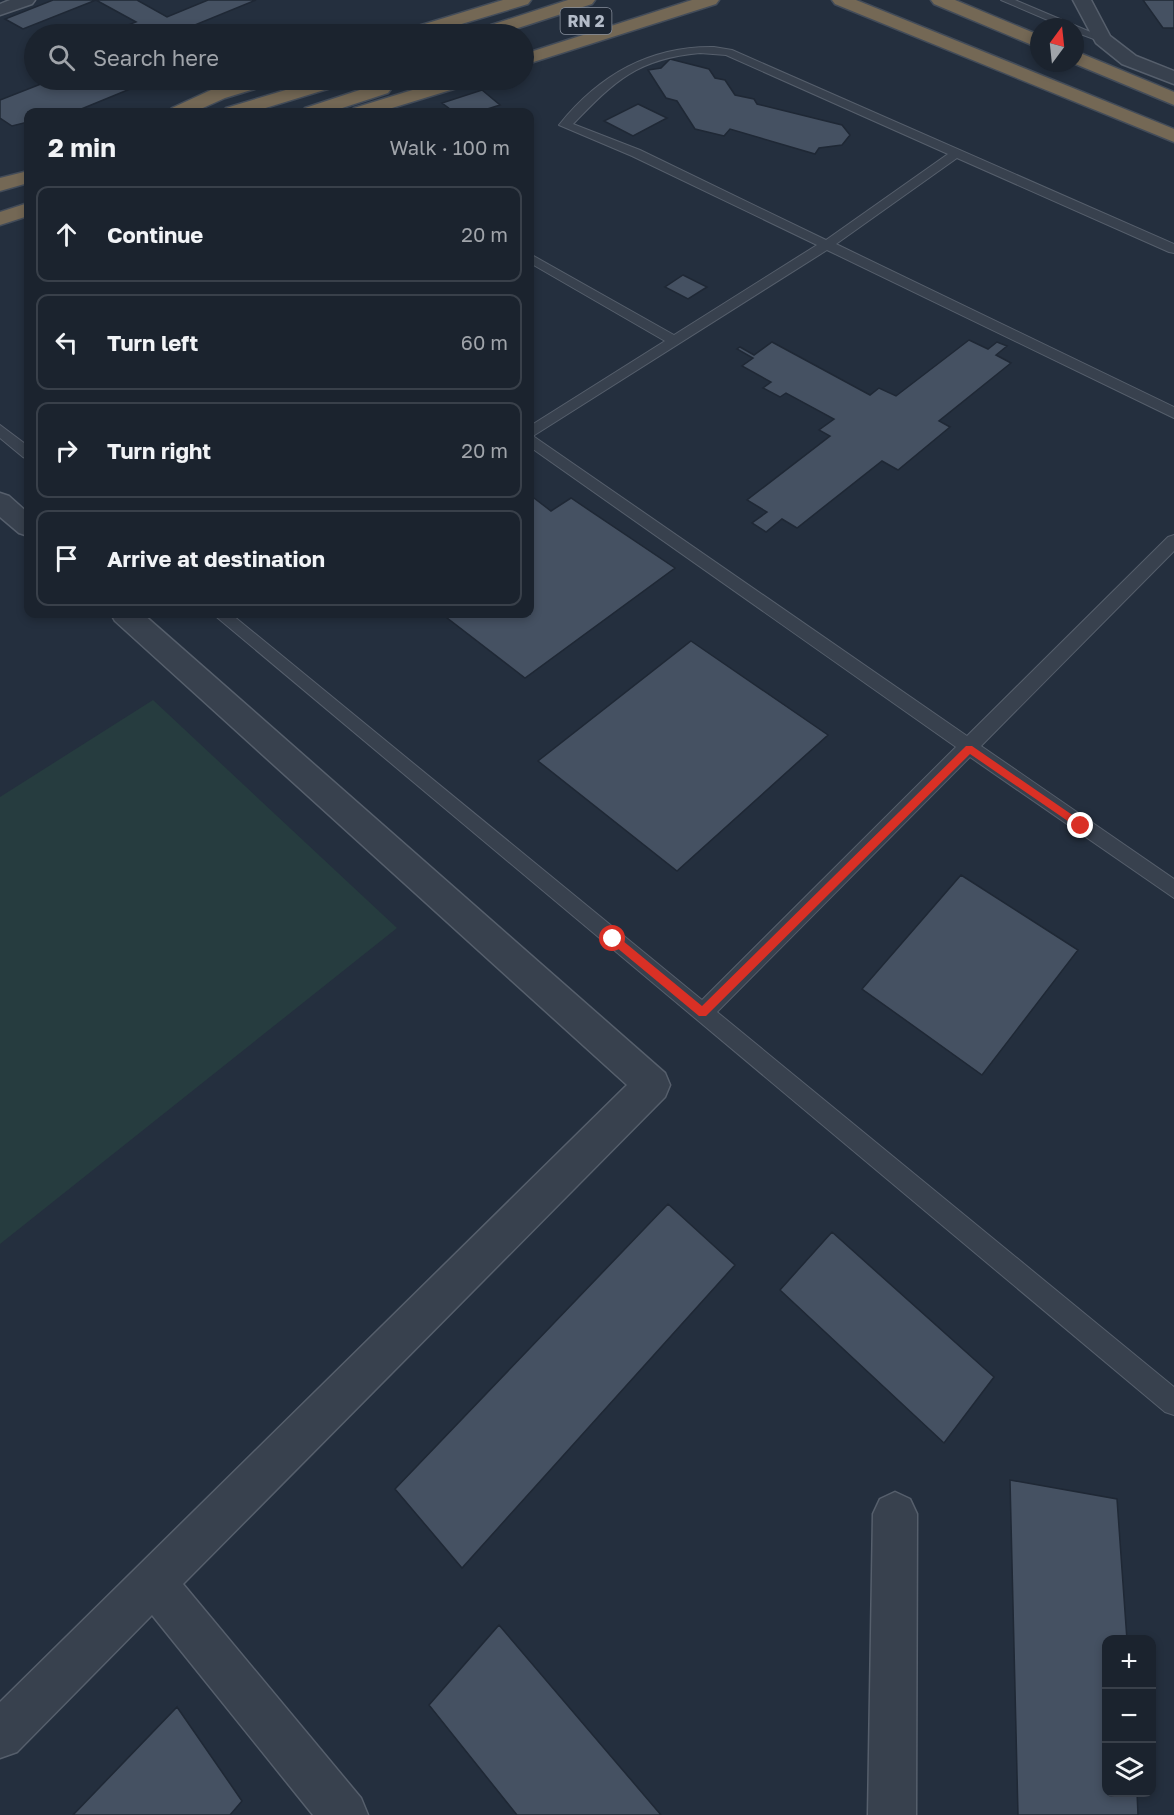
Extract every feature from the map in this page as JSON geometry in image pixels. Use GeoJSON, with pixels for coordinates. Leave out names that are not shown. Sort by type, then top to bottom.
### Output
{"type":"FeatureCollection","features":[{"type":"Feature","properties":{"kind":"highway"},"geometry":{"type":"LineString","coordinates":[[444,24],[522,0]]}},
{"type":"Feature","properties":{"kind":"highway","name":"RN 2"},"geometry":{"type":"LineString","coordinates":[[510,24],[586,0]]}},
{"type":"Feature","properties":{"kind":"highway"},"geometry":{"type":"LineString","coordinates":[[534,57],[710,0]]}},
{"type":"Feature","properties":{"kind":"highway"},"geometry":{"type":"LineString","coordinates":[[841,0],[1174,136]]}},
{"type":"Feature","properties":{"kind":"highway"},"geometry":{"type":"LineString","coordinates":[[940,0],[1030,38]]}},
{"type":"Feature","properties":{"kind":"highway","name":"RN 2"},"geometry":{"type":"LineString","coordinates":[[534,38],[557,30]]}},
{"type":"Feature","properties":{"kind":"highway"},"geometry":{"type":"LineString","coordinates":[[1084,61],[1174,99]]}},
{"type":"Feature","properties":{"kind":"highway"},"geometry":{"type":"LineString","coordinates":[[187,108],[232,90]]}},
{"type":"Feature","properties":{"kind":"highway"},"geometry":{"type":"LineString","coordinates":[[246,108],[304,90]]}},
{"type":"Feature","properties":{"kind":"highway"},"geometry":{"type":"LineString","coordinates":[[324,108],[379,90]]}},
{"type":"Feature","properties":{"kind":"highway"},"geometry":{"type":"LineString","coordinates":[[374,108],[431,90]]}},
{"type":"Feature","properties":{"kind":"highway"},"geometry":{"type":"LineString","coordinates":[[0,185],[24,178]]}},
{"type":"Feature","properties":{"kind":"highway"},"geometry":{"type":"LineString","coordinates":[[0,219],[24,210]]}},
{"type":"Feature","properties":{"kind":"street"},"geometry":{"type":"LineString","coordinates":[[2,7],[26,0]]}},
{"type":"Feature","properties":{"kind":"street"},"geometry":{"type":"LineString","coordinates":[[1082,0],[1102,39],[1129,60],[1174,78]]}},
{"type":"Feature","properties":{"kind":"street"},"geometry":{"type":"LineString","coordinates":[[0,502],[24,523]]}},
{"type":"Feature","properties":{"kind":"street"},"geometry":{"type":"LineString","coordinates":[[0,1735],[652,1085],[129,618]]}},
{"type":"Feature","properties":{"kind":"street"},"geometry":{"type":"LineString","coordinates":[[892,1815],[895,1514]]}},
{"type":"Feature","properties":{"kind":"street"},"geometry":{"type":"LineString","coordinates":[[153,1582],[344,1815]]}},
{"type":"Feature","properties":{"kind":"lane"},"geometry":{"type":"LineString","coordinates":[[1006,0],[1051,18]]}},
{"type":"Feature","properties":{"kind":"lane"},"geometry":{"type":"LineString","coordinates":[[1084,31],[1102,39]]}},
{"type":"Feature","properties":{"kind":"lane"},"geometry":{"type":"LineString","coordinates":[[1174,249],[728,52],[709,48],[685,49],[616,76],[566,125],[636,153],[1174,413]]}},
{"type":"Feature","properties":{"kind":"lane"},"geometry":{"type":"LineString","coordinates":[[534,429],[825,246],[955,154]]}},
{"type":"Feature","properties":{"kind":"lane"},"geometry":{"type":"LineString","coordinates":[[534,260],[675,341]]}},
{"type":"Feature","properties":{"kind":"lane"},"geometry":{"type":"LineString","coordinates":[[0,430],[24,450]]}},
{"type":"Feature","properties":{"kind":"lane"},"geometry":{"type":"LineString","coordinates":[[14,442],[24,436]]}},
{"type":"Feature","properties":{"kind":"lane"},"geometry":{"type":"LineString","coordinates":[[534,443],[969,749],[1174,890]]}},
{"type":"Feature","properties":{"kind":"lane"},"geometry":{"type":"LineString","coordinates":[[702,1012],[969,749],[1174,541]]}},
{"type":"Feature","properties":{"kind":"lane"},"geometry":{"type":"LineString","coordinates":[[227,618],[1174,1403]]}},
{"type":"Feature","properties":{"kind":"green space"},"geometry":{"type":"Polygon","coordinates":[[[153,700],[397,928],[0,1244],[0,797],[153,700]]]}},
{"type":"Feature","properties":{"kind":"building"},"geometry":{"type":"Polygon","coordinates":[[[53,0],[96,0],[36,24],[24,24],[23,29],[5,19],[53,0]]]}},
{"type":"Feature","properties":{"kind":"building"},"geometry":{"type":"Polygon","coordinates":[[[96,0],[137,0],[167,17],[208,0],[256,0],[197,24],[131,24],[136,22],[96,0]]]}},
{"type":"Feature","properties":{"kind":"building"},"geometry":{"type":"Polygon","coordinates":[[[1143,0],[1174,0],[1174,28],[1163,28],[1143,0]]]}},
{"type":"Feature","properties":{"kind":"building"},"geometry":{"type":"Polygon","coordinates":[[[670,59],[709,69],[715,78],[725,80],[735,95],[754,99],[757,104],[842,125],[850,135],[842,145],[819,148],[815,154],[730,129],[724,136],[695,129],[677,101],[666,98],[648,70],[661,68],[670,59]]]}},
{"type":"Feature","properties":{"kind":"building"},"geometry":{"type":"Polygon","coordinates":[[[26,90],[128,90],[84,108],[24,108],[24,123],[12,126],[0,118],[0,100],[26,90]]]}},
{"type":"Feature","properties":{"kind":"building"},"geometry":{"type":"Polygon","coordinates":[[[482,90],[500,105],[491,108],[449,108],[442,103],[482,90]]]}},
{"type":"Feature","properties":{"kind":"building"},"geometry":{"type":"Polygon","coordinates":[[[638,104],[667,118],[633,136],[604,121],[638,104]]]}},
{"type":"Feature","properties":{"kind":"building"},"geometry":{"type":"Polygon","coordinates":[[[683,275],[707,287],[688,299],[665,287],[683,275]]]}},
{"type":"Feature","properties":{"kind":"building"},"geometry":{"type":"Polygon","coordinates":[[[969,340],[988,349],[997,342],[1007,346],[996,355],[1011,363],[939,421],[950,427],[898,470],[882,461],[797,528],[782,519],[766,532],[752,523],[767,512],[747,500],[830,436],[819,430],[834,419],[786,393],[780,397],[763,388],[771,382],[742,366],[753,358],[737,349],[740,347],[754,355],[772,342],[870,395],[879,388],[896,396],[969,340]]]}},
{"type":"Feature","properties":{"kind":"building"},"geometry":{"type":"Polygon","coordinates":[[[534,498],[551,511],[571,498],[675,568],[525,678],[447,618],[534,618],[534,498]]]}},
{"type":"Feature","properties":{"kind":"building"},"geometry":{"type":"Polygon","coordinates":[[[691,641],[828,735],[677,871],[538,761],[691,641]]]}},
{"type":"Feature","properties":{"kind":"building"},"geometry":{"type":"Polygon","coordinates":[[[961,875],[1078,950],[982,1075],[862,989],[961,875]]]}},
{"type":"Feature","properties":{"kind":"building"},"geometry":{"type":"Polygon","coordinates":[[[668,1204],[735,1265],[462,1568],[395,1489],[668,1204]]]}},
{"type":"Feature","properties":{"kind":"building"},"geometry":{"type":"Polygon","coordinates":[[[832,1232],[994,1377],[944,1443],[780,1290],[832,1232]]]}},
{"type":"Feature","properties":{"kind":"building"},"geometry":{"type":"Polygon","coordinates":[[[1010,1480],[1117,1499],[1127,1635],[1102,1635],[1102,1797],[1137,1797],[1138,1815],[1018,1815],[1010,1480]]]}},
{"type":"Feature","properties":{"kind":"building"},"geometry":{"type":"Polygon","coordinates":[[[499,1625],[661,1815],[517,1815],[429,1705],[499,1625]]]}},
{"type":"Feature","properties":{"kind":"building"},"geometry":{"type":"Polygon","coordinates":[[[177,1707],[242,1801],[230,1815],[73,1815],[177,1707]]]}},
{"type":"Feature","properties":{"kind":"route"},"geometry":{"type":"LineString","coordinates":[[613,939],[702,1012],[969,749],[1081,826]]}}]}
